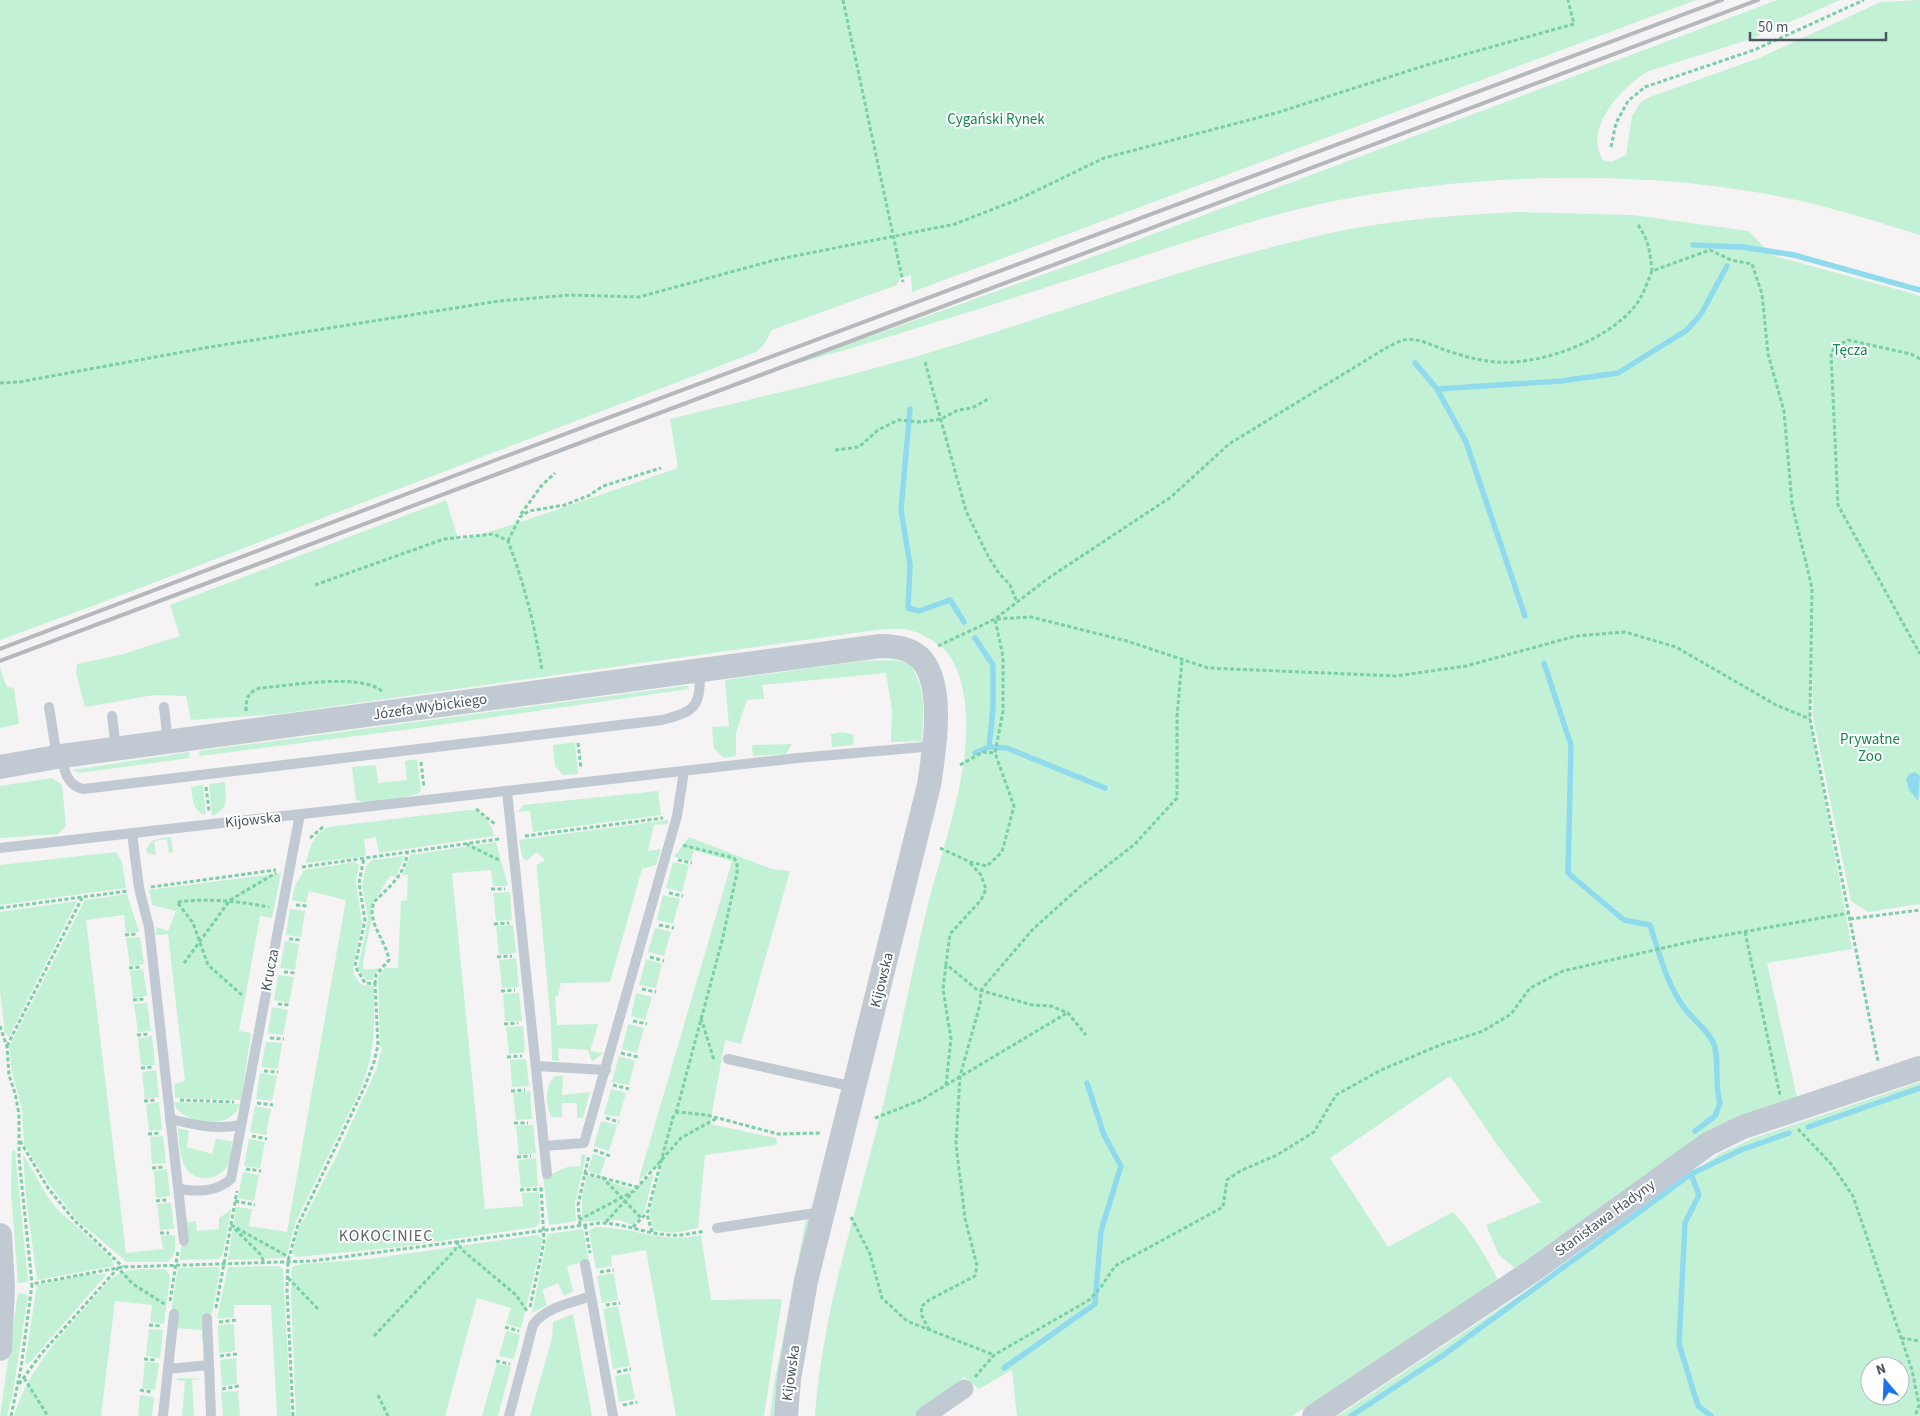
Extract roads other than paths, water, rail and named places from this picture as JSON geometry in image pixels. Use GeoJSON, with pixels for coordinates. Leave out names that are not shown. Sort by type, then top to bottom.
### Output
{"type":"FeatureCollection","features":[{"type":"Feature","properties":{"kind":"street","name":"Kijowska"},"geometry":{"type":"LineString","coordinates":[[786,1416],[789,1378],[806,1281],[929,785],[935,746],[933,689],[922,660],[907,650],[894,646],[860,649]]}},
{"type":"Feature","properties":{"kind":"street","name":"Józefa Wybickiego"},"geometry":{"type":"LineString","coordinates":[[0,768],[116,749],[860,649]]}},
{"type":"Feature","properties":{"kind":"street","name":"Stanisława Hadyny"},"geometry":{"type":"LineString","coordinates":[[1314,1416],[1532,1271],[1708,1144],[1744,1127],[1920,1068]]}},
{"type":"Feature","properties":{"kind":"street"},"geometry":{"type":"LineString","coordinates":[[0,1235],[3,1297],[0,1348]]}},
{"type":"Feature","properties":{"kind":"street"},"geometry":{"type":"LineString","coordinates":[[925,1416],[964,1389]]}},
{"type":"Feature","properties":{"kind":"lane"},"geometry":{"type":"LineString","coordinates":[[49,706],[59,757],[70,782],[83,789],[662,720],[688,711],[696,704],[700,696],[700,670]]}},
{"type":"Feature","properties":{"kind":"lane"},"geometry":{"type":"LineString","coordinates":[[164,707],[168,742]]}},
{"type":"Feature","properties":{"kind":"lane"},"geometry":{"type":"LineString","coordinates":[[112,716],[116,749]]}},
{"type":"Feature","properties":{"kind":"lane","name":"Kijowska"},"geometry":{"type":"LineString","coordinates":[[0,848],[684,771],[935,746]]}},
{"type":"Feature","properties":{"kind":"lane"},"geometry":{"type":"LineString","coordinates":[[544,1146],[584,1143],[677,816],[684,771]]}},
{"type":"Feature","properties":{"kind":"lane"},"geometry":{"type":"LineString","coordinates":[[507,791],[544,1146],[544,1177]]}},
{"type":"Feature","properties":{"kind":"lane","name":"Krucza"},"geometry":{"type":"LineString","coordinates":[[180,1189],[195,1191],[212,1189],[223,1186],[231,1178],[288,868],[300,814]]}},
{"type":"Feature","properties":{"kind":"lane"},"geometry":{"type":"LineString","coordinates":[[132,833],[139,888],[149,928],[170,1119],[180,1189],[184,1241]]}},
{"type":"Feature","properties":{"kind":"lane"},"geometry":{"type":"LineString","coordinates":[[728,1059],[855,1087]]}},
{"type":"Feature","properties":{"kind":"lane"},"geometry":{"type":"LineString","coordinates":[[536,1066],[606,1070]]}},
{"type":"Feature","properties":{"kind":"lane"},"geometry":{"type":"LineString","coordinates":[[170,1119],[206,1127],[225,1128],[240,1126]]}},
{"type":"Feature","properties":{"kind":"lane"},"geometry":{"type":"LineString","coordinates":[[717,1228],[824,1212]]}},
{"type":"Feature","properties":{"kind":"lane"},"geometry":{"type":"LineString","coordinates":[[585,1264],[613,1416]]}},
{"type":"Feature","properties":{"kind":"lane"},"geometry":{"type":"LineString","coordinates":[[509,1416],[536,1320],[549,1311],[591,1296]]}},
{"type":"Feature","properties":{"kind":"lane"},"geometry":{"type":"LineString","coordinates":[[163,1416],[171,1310]]}},
{"type":"Feature","properties":{"kind":"lane"},"geometry":{"type":"LineString","coordinates":[[211,1416],[212,1317]]}},
{"type":"Feature","properties":{"kind":"lane"},"geometry":{"type":"LineString","coordinates":[[168,1368],[213,1365]]}},
{"type":"Feature","properties":{"kind":"water"},"geometry":{"type":"Polygon","coordinates":[[[1915,772],[1920,776],[1918,801],[1909,790],[1906,779],[1909,774],[1915,772]]]}},
{"type":"Feature","properties":{"kind":"waterway"},"geometry":{"type":"LineString","coordinates":[[1693,245],[1742,247],[1794,255],[1920,290]]}},
{"type":"Feature","properties":{"kind":"waterway"},"geometry":{"type":"LineString","coordinates":[[1437,389],[1561,381],[1618,373],[1687,330],[1701,314],[1727,266]]}},
{"type":"Feature","properties":{"kind":"waterway"},"geometry":{"type":"LineString","coordinates":[[1415,363],[1437,389],[1466,442],[1525,616]]}},
{"type":"Feature","properties":{"kind":"waterway"},"geometry":{"type":"LineString","coordinates":[[910,409],[901,510],[910,565],[908,608],[919,611],[950,600],[964,622]]}},
{"type":"Feature","properties":{"kind":"waterway"},"geometry":{"type":"LineString","coordinates":[[975,638],[993,665],[993,709],[989,747],[975,753]]}},
{"type":"Feature","properties":{"kind":"waterway"},"geometry":{"type":"LineString","coordinates":[[1544,663],[1571,745],[1568,873],[1624,920],[1650,925],[1664,969],[1679,1001],[1707,1033],[1715,1048],[1717,1088],[1720,1103],[1715,1116],[1695,1131]]}},
{"type":"Feature","properties":{"kind":"waterway"},"geometry":{"type":"LineString","coordinates":[[989,747],[1007,748],[1105,788]]}},
{"type":"Feature","properties":{"kind":"waterway"},"geometry":{"type":"LineString","coordinates":[[1004,1368],[1095,1304],[1101,1231],[1121,1166],[1104,1135],[1087,1083]]}},
{"type":"Feature","properties":{"kind":"waterway"},"geometry":{"type":"LineString","coordinates":[[1808,1127],[1920,1088]]}},
{"type":"Feature","properties":{"kind":"waterway"},"geometry":{"type":"LineString","coordinates":[[1351,1416],[1442,1356],[1691,1174],[1741,1150],[1789,1133]]}},
{"type":"Feature","properties":{"kind":"waterway"},"geometry":{"type":"LineString","coordinates":[[1691,1174],[1699,1195],[1685,1223],[1679,1344],[1698,1406],[1711,1416]]}},
{"type":"Feature","properties":{"kind":"railway"},"geometry":{"type":"LineString","coordinates":[[0,649],[493,461],[1722,0]]}},
{"type":"Feature","properties":{"kind":"railway"},"geometry":{"type":"LineString","coordinates":[[0,661],[1758,0]]}},
{"type":"Feature","properties":{"kind":"district","name":"KOKOCINIEC"},"geometry":{"type":"Point","coordinates":[386,1236]}},
{"type":"Feature","properties":{"kind":"park label","name":"Cygański Rynek"},"geometry":{"type":"Point","coordinates":[996,119]}},
{"type":"Feature","properties":{"kind":"park label","name":"Tęcza"},"geometry":{"type":"Point","coordinates":[1850,350]}},
{"type":"Feature","properties":{"kind":"park label","name":"Prywatne Zoo"},"geometry":{"type":"Point","coordinates":[1870,748]}}]}
